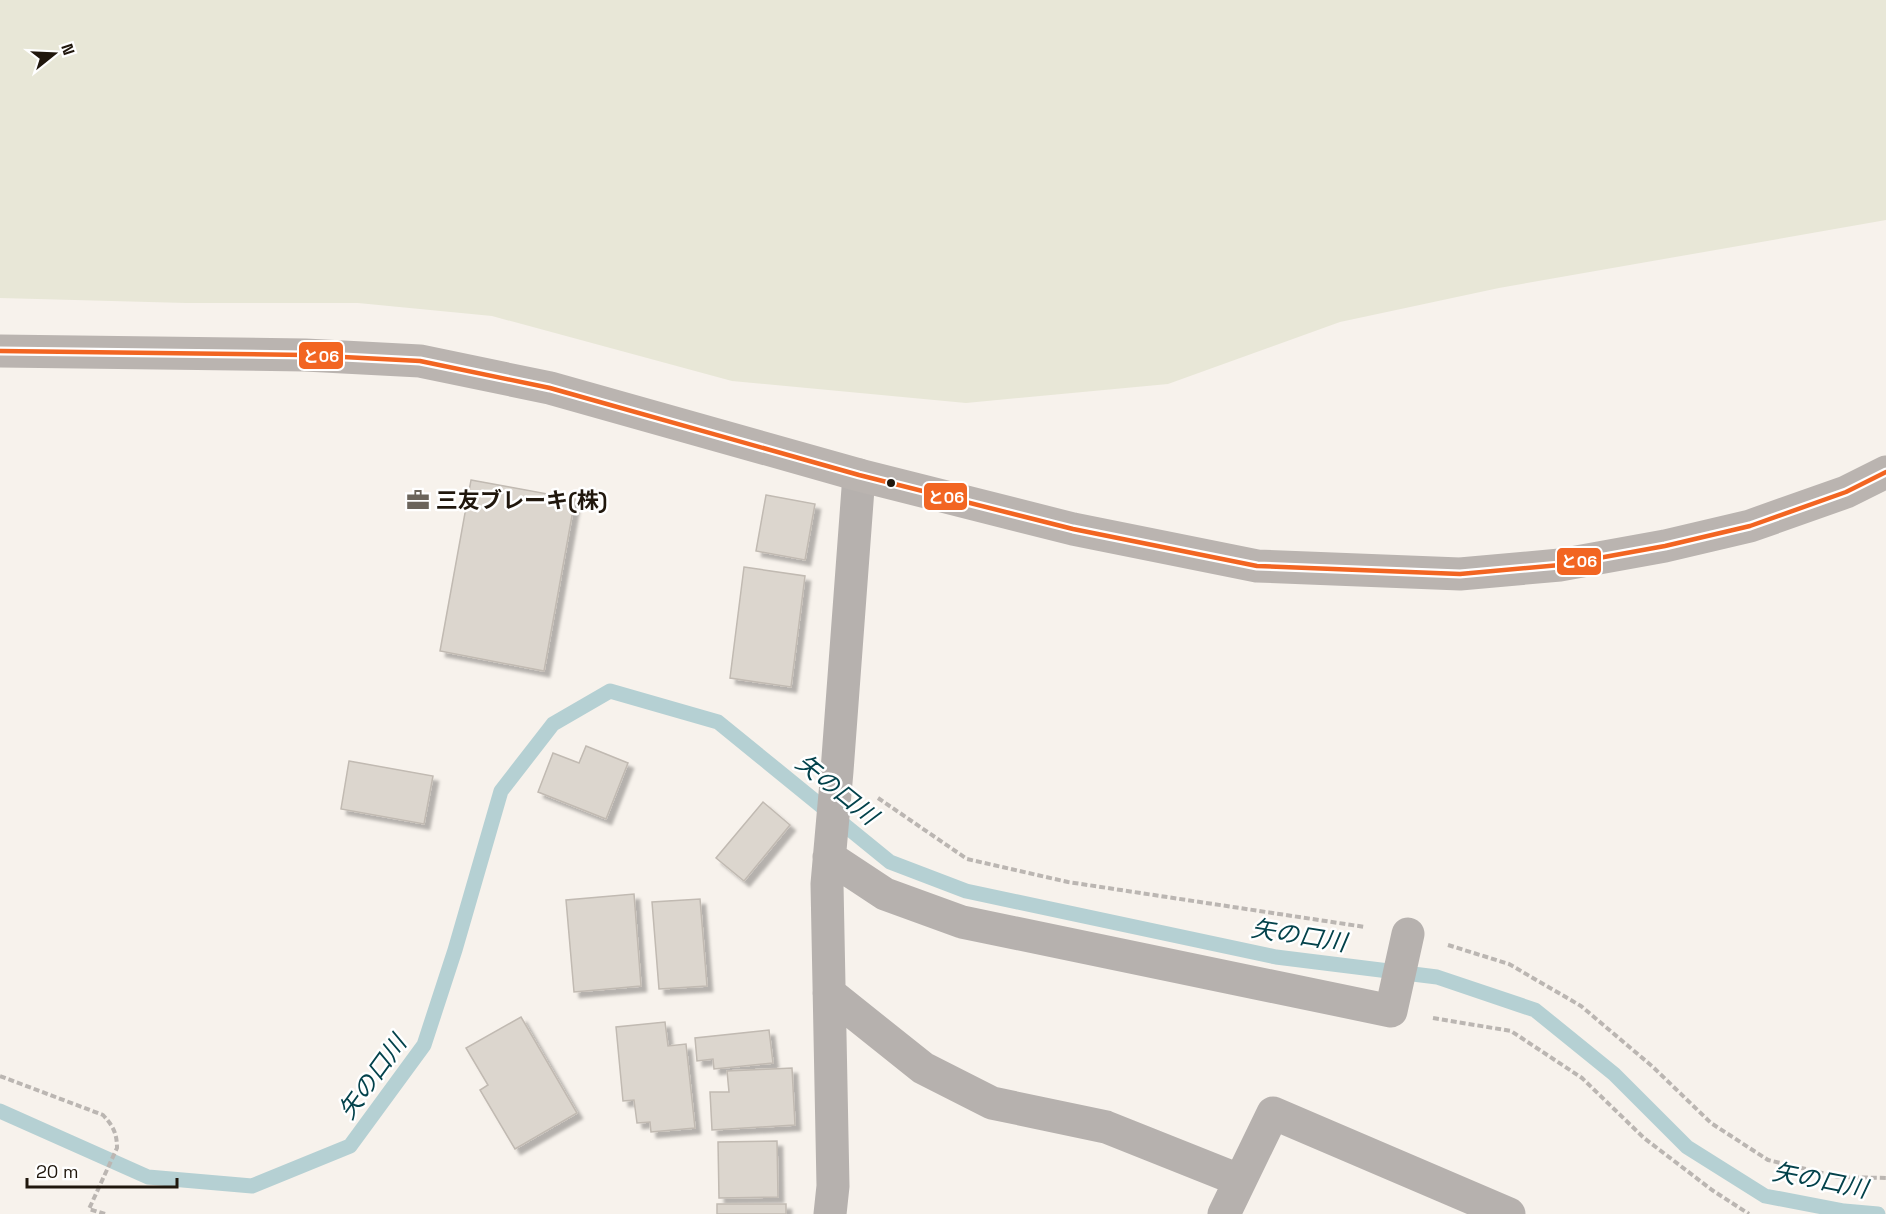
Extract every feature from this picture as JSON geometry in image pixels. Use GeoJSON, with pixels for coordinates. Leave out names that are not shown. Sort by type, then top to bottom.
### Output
{"type":"FeatureCollection","features":[{"type":"Feature","properties":{"kind":"main road"},"geometry":{"type":"LineString","coordinates":[[0,351],[305,355],[420,361],[550,388],[859,475],[1073,529],[1257,566],[1460,574],[1560,565],[1665,546],[1750,526],[1846,492],[1886,472]]}},
{"type":"Feature","properties":{"kind":"street"},"geometry":{"type":"LineString","coordinates":[[830,1214],[833,1186],[827,884],[859,475]]}},
{"type":"Feature","properties":{"kind":"street"},"geometry":{"type":"LineString","coordinates":[[830,853],[885,894],[962,922],[1392,1006],[1407,940]]}},
{"type":"Feature","properties":{"kind":"street"},"geometry":{"type":"LineString","coordinates":[[829,993],[923,1068],[992,1103],[1106,1127],[1239,1180]]}},
{"type":"Feature","properties":{"kind":"street"},"geometry":{"type":"LineString","coordinates":[[1224,1214],[1273,1113],[1509,1214]]}},
{"type":"Feature","properties":{"kind":"path"},"geometry":{"type":"LineString","coordinates":[[837,774],[967,859],[1068,882],[1407,940],[1509,964],[1581,1006],[1653,1067],[1711,1123],[1768,1160],[1839,1177],[1886,1178]]}},
{"type":"Feature","properties":{"kind":"path"},"geometry":{"type":"LineString","coordinates":[[1392,1006],[1511,1031],[1582,1078],[1644,1138],[1712,1190],[1749,1214]]}},
{"type":"Feature","properties":{"kind":"path"},"geometry":{"type":"LineString","coordinates":[[0,1076],[103,1115],[113,1125],[117,1148],[89,1209],[105,1214]]}},
{"type":"Feature","properties":{"kind":"shaded area"},"geometry":{"type":"Polygon","coordinates":[[[0,0],[1886,0],[1886,220],[1499,288],[1340,322],[1168,384],[966,403],[732,381],[492,316],[358,303],[186,303],[0,298],[0,0]]]}},
{"type":"Feature","properties":{"kind":"building"},"geometry":{"type":"Polygon","coordinates":[[[471,480],[575,499],[544,671],[440,651],[471,480]]]}},
{"type":"Feature","properties":{"kind":"building"},"geometry":{"type":"Polygon","coordinates":[[[766,495],[815,504],[805,560],[756,551],[766,495]]]}},
{"type":"Feature","properties":{"kind":"building"},"geometry":{"type":"Polygon","coordinates":[[[744,567],[805,576],[791,687],[730,678],[744,567]]]}},
{"type":"Feature","properties":{"kind":"building"},"geometry":{"type":"Polygon","coordinates":[[[586,746],[628,763],[606,819],[538,792],[553,753],[579,763],[586,746]]]}},
{"type":"Feature","properties":{"kind":"building"},"geometry":{"type":"Polygon","coordinates":[[[349,761],[433,776],[424,824],[341,809],[349,761]]]}},
{"type":"Feature","properties":{"kind":"building"},"geometry":{"type":"Polygon","coordinates":[[[763,802],[790,825],[744,881],[716,858],[763,802]]]}},
{"type":"Feature","properties":{"kind":"building"},"geometry":{"type":"Polygon","coordinates":[[[634,894],[641,986],[574,992],[566,900],[634,894]]]}},
{"type":"Feature","properties":{"kind":"building"},"geometry":{"type":"Polygon","coordinates":[[[700,899],[707,986],[659,989],[652,902],[700,899]]]}},
{"type":"Feature","properties":{"kind":"building"},"geometry":{"type":"Polygon","coordinates":[[[521,1017],[577,1113],[515,1149],[480,1090],[488,1085],[466,1048],[521,1017]]]}},
{"type":"Feature","properties":{"kind":"building"},"geometry":{"type":"Polygon","coordinates":[[[665,1022],[668,1046],[686,1044],[695,1128],[651,1132],[650,1122],[637,1123],[634,1100],[623,1101],[616,1027],[665,1022]]]}},
{"type":"Feature","properties":{"kind":"building"},"geometry":{"type":"Polygon","coordinates":[[[769,1030],[773,1063],[714,1069],[713,1059],[697,1061],[695,1038],[769,1030]]]}},
{"type":"Feature","properties":{"kind":"building"},"geometry":{"type":"Polygon","coordinates":[[[792,1068],[795,1125],[712,1130],[710,1092],[729,1092],[727,1071],[792,1068]]]}},
{"type":"Feature","properties":{"kind":"building"},"geometry":{"type":"Polygon","coordinates":[[[777,1141],[778,1197],[719,1198],[718,1142],[777,1141]]]}},
{"type":"Feature","properties":{"kind":"building"},"geometry":{"type":"Polygon","coordinates":[[[717,1204],[786,1204],[786,1214],[717,1214],[717,1204]]]}},
{"type":"Feature","properties":{"kind":"waterway","name":"矢の口川"},"geometry":{"type":"LineString","coordinates":[[0,1111],[148,1177],[252,1186],[350,1146],[424,1045],[455,950],[501,791],[553,724],[610,691],[718,722],[890,862],[966,891],[1276,957],[1437,977],[1535,1010],[1614,1074],[1687,1147],[1765,1196],[1844,1211],[1878,1214]]}},
{"type":"Feature","properties":{"kind":"transit line","name":"と06"},"geometry":{"type":"LineString","coordinates":[[0,351],[305,355],[420,361],[550,388],[859,475],[1073,529],[1257,566],[1460,574],[1560,565],[1665,546],[1750,526],[1846,492],[1886,472]]}},
{"type":"Feature","properties":{"kind":"place","name":"三友ブレーキ(株)"},"geometry":{"type":"Point","coordinates":[418,500]}}]}
